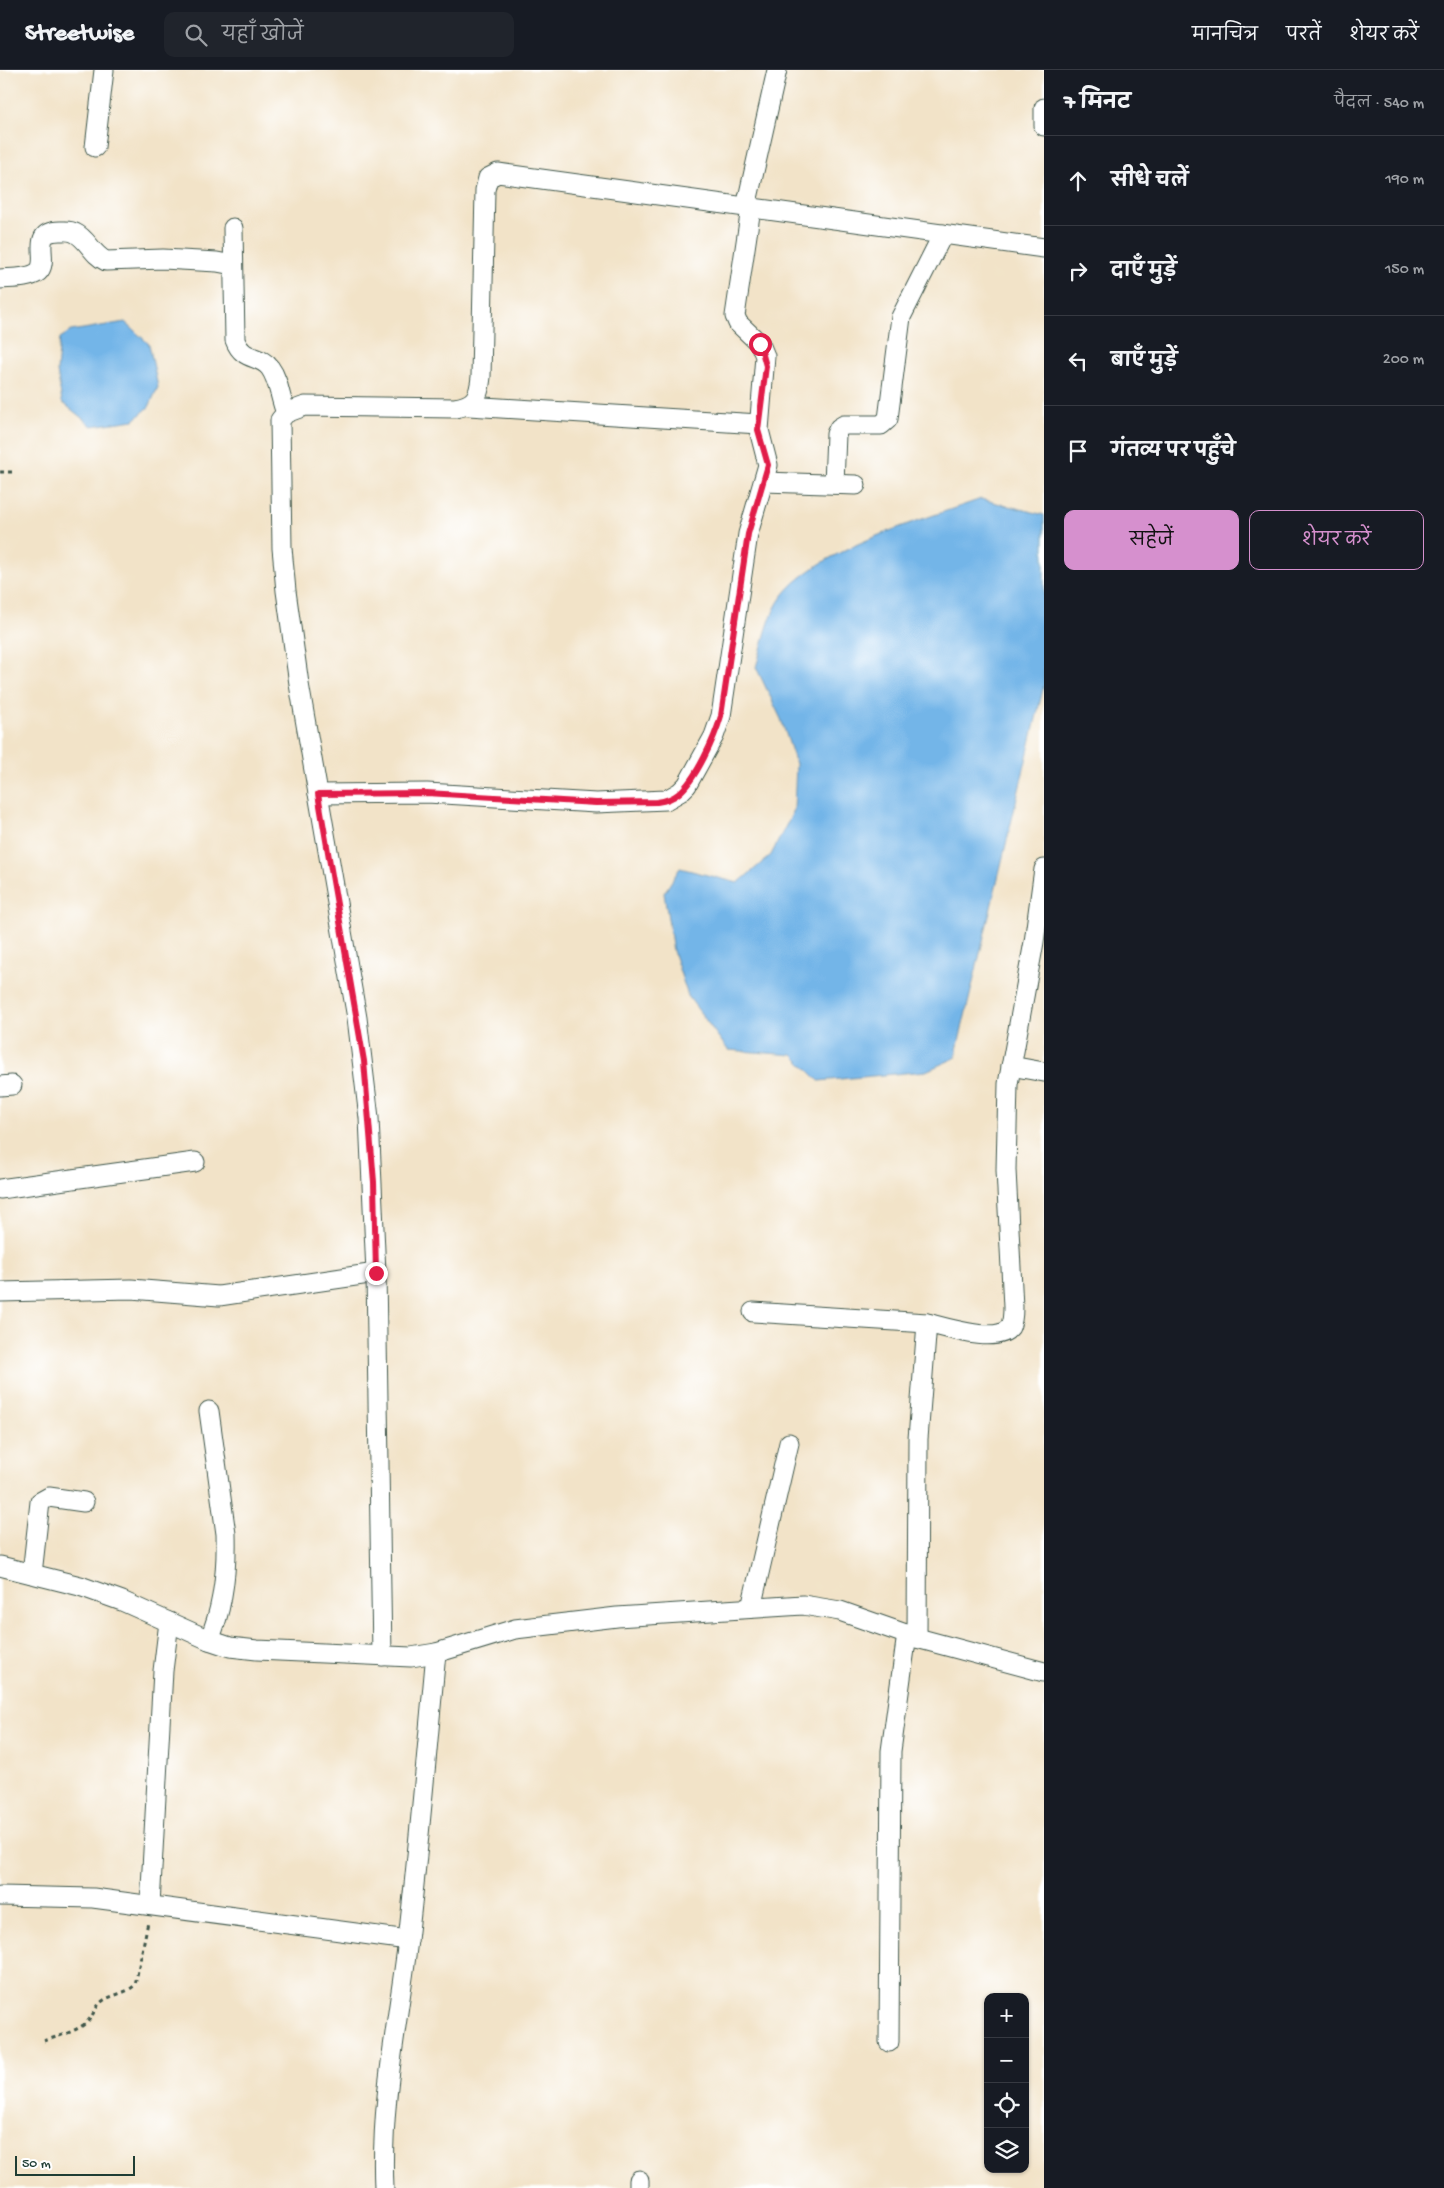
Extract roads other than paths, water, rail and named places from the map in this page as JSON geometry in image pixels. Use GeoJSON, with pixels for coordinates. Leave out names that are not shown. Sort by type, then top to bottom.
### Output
{"type":"FeatureCollection","features":[{"type":"Feature","properties":{"kind":"street"},"geometry":{"type":"LineString","coordinates":[[95,147],[104,70]]}},
{"type":"Feature","properties":{"kind":"street"},"geometry":{"type":"LineString","coordinates":[[318,794],[427,793],[596,803],[657,802],[674,797],[687,785],[718,726],[748,534],[764,482],[768,460],[759,434],[758,424],[765,356],[760,344],[738,323],[735,316],[749,207],[777,70]]}},
{"type":"Feature","properties":{"kind":"street"},"geometry":{"type":"LineString","coordinates":[[1044,108],[1044,126]]}},
{"type":"Feature","properties":{"kind":"street"},"geometry":{"type":"LineString","coordinates":[[469,406],[478,397],[481,377],[485,190],[488,178],[498,172],[1044,248]]}},
{"type":"Feature","properties":{"kind":"street"},"geometry":{"type":"LineString","coordinates":[[233,228],[235,340],[238,349],[246,356],[269,366],[275,377],[286,412]]}},
{"type":"Feature","properties":{"kind":"street"},"geometry":{"type":"LineString","coordinates":[[0,279],[30,275],[39,271],[41,266],[42,240],[46,235],[56,231],[69,231],[77,234],[100,258],[106,261],[163,259],[225,262],[233,265]]}},
{"type":"Feature","properties":{"kind":"street"},"geometry":{"type":"LineString","coordinates":[[834,484],[836,434],[839,428],[844,426],[881,425],[888,419],[901,317],[943,234]]}},
{"type":"Feature","properties":{"kind":"street"},"geometry":{"type":"LineString","coordinates":[[382,1656],[374,1182],[364,1061],[299,684],[282,548],[280,420],[286,412],[305,406],[454,408],[469,406],[758,424]]}},
{"type":"Feature","properties":{"kind":"street"},"geometry":{"type":"LineString","coordinates":[[764,482],[856,485]]}},
{"type":"Feature","properties":{"kind":"street"},"geometry":{"type":"LineString","coordinates":[[753,1312],[927,1323],[982,1335],[1003,1333],[1010,1327],[1013,1307],[1006,1122],[1011,1066],[1034,942],[1044,870]]}},
{"type":"Feature","properties":{"kind":"street"},"geometry":{"type":"LineString","coordinates":[[1011,1066],[1044,1072]]}},
{"type":"Feature","properties":{"kind":"street"},"geometry":{"type":"LineString","coordinates":[[0,1189],[195,1162]]}},
{"type":"Feature","properties":{"kind":"street"},"geometry":{"type":"LineString","coordinates":[[0,1292],[130,1288],[219,1296],[376,1273]]}},
{"type":"Feature","properties":{"kind":"street"},"geometry":{"type":"LineString","coordinates":[[889,2042],[891,1751],[912,1636],[918,1439],[927,1323]]}},
{"type":"Feature","properties":{"kind":"street"},"geometry":{"type":"LineString","coordinates":[[209,1411],[227,1553],[218,1615],[209,1640]]}},
{"type":"Feature","properties":{"kind":"street"},"geometry":{"type":"LineString","coordinates":[[751,1608],[789,1443]]}},
{"type":"Feature","properties":{"kind":"street"},"geometry":{"type":"LineString","coordinates":[[32,1574],[40,1502],[50,1497],[84,1502]]}},
{"type":"Feature","properties":{"kind":"street"},"geometry":{"type":"LineString","coordinates":[[0,1566],[88,1589],[230,1647],[257,1650],[410,1657],[436,1653],[515,1629],[617,1617],[803,1605],[840,1611],[912,1636],[1044,1672]]}},
{"type":"Feature","properties":{"kind":"street"},"geometry":{"type":"LineString","coordinates":[[150,1905],[163,1671],[169,1622]]}},
{"type":"Feature","properties":{"kind":"street"},"geometry":{"type":"LineString","coordinates":[[384,2188],[383,2132],[386,2100],[408,1940],[436,1653]]}},
{"type":"Feature","properties":{"kind":"street"},"geometry":{"type":"LineString","coordinates":[[0,1896],[93,1898],[408,1940]]}},
{"type":"Feature","properties":{"kind":"water"},"geometry":{"type":"Polygon","coordinates":[[[125,322],[149,344],[158,387],[149,407],[134,420],[92,426],[62,402],[57,371],[60,338],[71,331],[125,322]]]}},
{"type":"Feature","properties":{"kind":"water"},"geometry":{"type":"Polygon","coordinates":[[[981,499],[1044,515],[1044,685],[955,1058],[926,1071],[819,1081],[793,1055],[728,1050],[688,996],[673,951],[664,893],[680,868],[738,883],[771,855],[794,810],[796,764],[781,719],[756,667],[775,608],[790,588],[811,570],[837,554],[898,528],[981,499]]]}}]}
